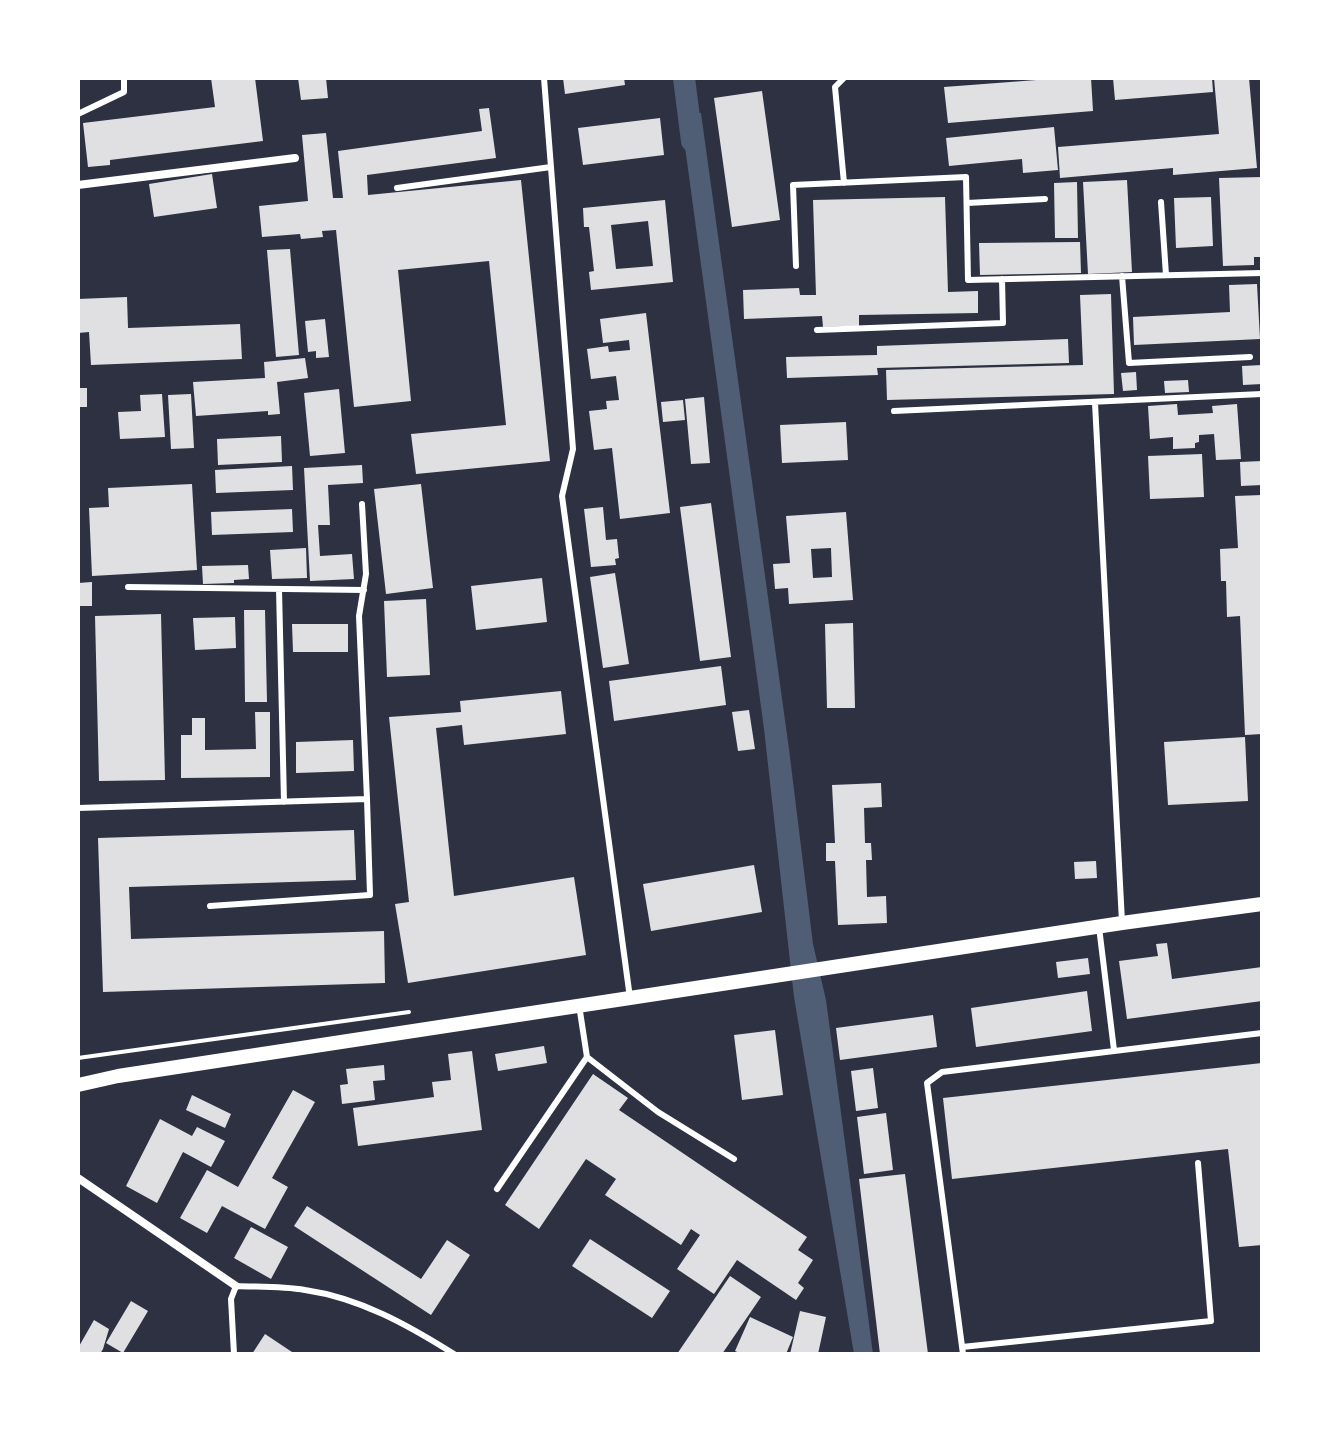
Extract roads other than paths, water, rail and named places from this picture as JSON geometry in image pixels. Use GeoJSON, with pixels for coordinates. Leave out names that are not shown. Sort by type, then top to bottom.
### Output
{"type":"FeatureCollection","features":[{"type":"Feature","properties":{"kind":"street"},"geometry":{"type":"LineString","coordinates":[[78,185],[295,158]]}},
{"type":"Feature","properties":{"kind":"street"},"geometry":{"type":"LineString","coordinates":[[78,1083],[1262,904]]}},
{"type":"Feature","properties":{"kind":"street"},"geometry":{"type":"LineString","coordinates":[[78,1178],[236,1286]]}},
{"type":"Feature","properties":{"kind":"lane"},"geometry":{"type":"LineString","coordinates":[[78,114],[124,92],[124,78]]}},
{"type":"Feature","properties":{"kind":"lane"},"geometry":{"type":"LineString","coordinates":[[544,78],[573,449],[562,496],[630,998]]}},
{"type":"Feature","properties":{"kind":"lane"},"geometry":{"type":"LineString","coordinates":[[844,78],[835,87],[844,183]]}},
{"type":"Feature","properties":{"kind":"lane"},"geometry":{"type":"LineString","coordinates":[[397,188],[551,167]]}},
{"type":"Feature","properties":{"kind":"lane"},"geometry":{"type":"LineString","coordinates":[[796,266],[793,185],[966,177],[968,280],[1262,273]]}},
{"type":"Feature","properties":{"kind":"lane"},"geometry":{"type":"LineString","coordinates":[[967,203],[1045,199]]}},
{"type":"Feature","properties":{"kind":"lane"},"geometry":{"type":"LineString","coordinates":[[1161,202],[1166,275]]}},
{"type":"Feature","properties":{"kind":"lane"},"geometry":{"type":"LineString","coordinates":[[1122,276],[1129,363],[1250,357]]}},
{"type":"Feature","properties":{"kind":"lane"},"geometry":{"type":"LineString","coordinates":[[817,330],[1003,323],[1002,279]]}},
{"type":"Feature","properties":{"kind":"lane"},"geometry":{"type":"LineString","coordinates":[[894,411],[1262,394]]}},
{"type":"Feature","properties":{"kind":"lane"},"geometry":{"type":"LineString","coordinates":[[1095,403],[1122,923]]}},
{"type":"Feature","properties":{"kind":"lane"},"geometry":{"type":"LineString","coordinates":[[210,906],[370,895],[359,616],[366,574],[362,504]]}},
{"type":"Feature","properties":{"kind":"lane"},"geometry":{"type":"LineString","coordinates":[[128,587],[364,590]]}},
{"type":"Feature","properties":{"kind":"lane"},"geometry":{"type":"LineString","coordinates":[[279,589],[284,802]]}},
{"type":"Feature","properties":{"kind":"lane"},"geometry":{"type":"LineString","coordinates":[[78,808],[367,799]]}},
{"type":"Feature","properties":{"kind":"lane"},"geometry":{"type":"LineString","coordinates":[[1099,927],[1114,1050]]}},
{"type":"Feature","properties":{"kind":"lane"},"geometry":{"type":"LineString","coordinates":[[497,1189],[587,1057],[579,1005]]}},
{"type":"Feature","properties":{"kind":"lane"},"geometry":{"type":"LineString","coordinates":[[1198,1163],[1211,1321],[962,1350],[927,1083],[942,1072],[1262,1033]]}},
{"type":"Feature","properties":{"kind":"lane"},"geometry":{"type":"LineString","coordinates":[[587,1057],[658,1112],[734,1159]]}},
{"type":"Feature","properties":{"kind":"lane"},"geometry":{"type":"LineString","coordinates":[[234,1354],[231,1299],[236,1286],[307,1290],[376,1310],[454,1354]]}},
{"type":"Feature","properties":{"kind":"water"},"geometry":{"type":"Polygon","coordinates":[[[680,110],[701,113],[813,944],[826,1000],[873,1354],[854,1354],[794,997],[764,729],[680,110]]]}},
{"type":"Feature","properties":{"kind":"waterway"},"geometry":{"type":"LineString","coordinates":[[684,78],[692,141]]}}]}
